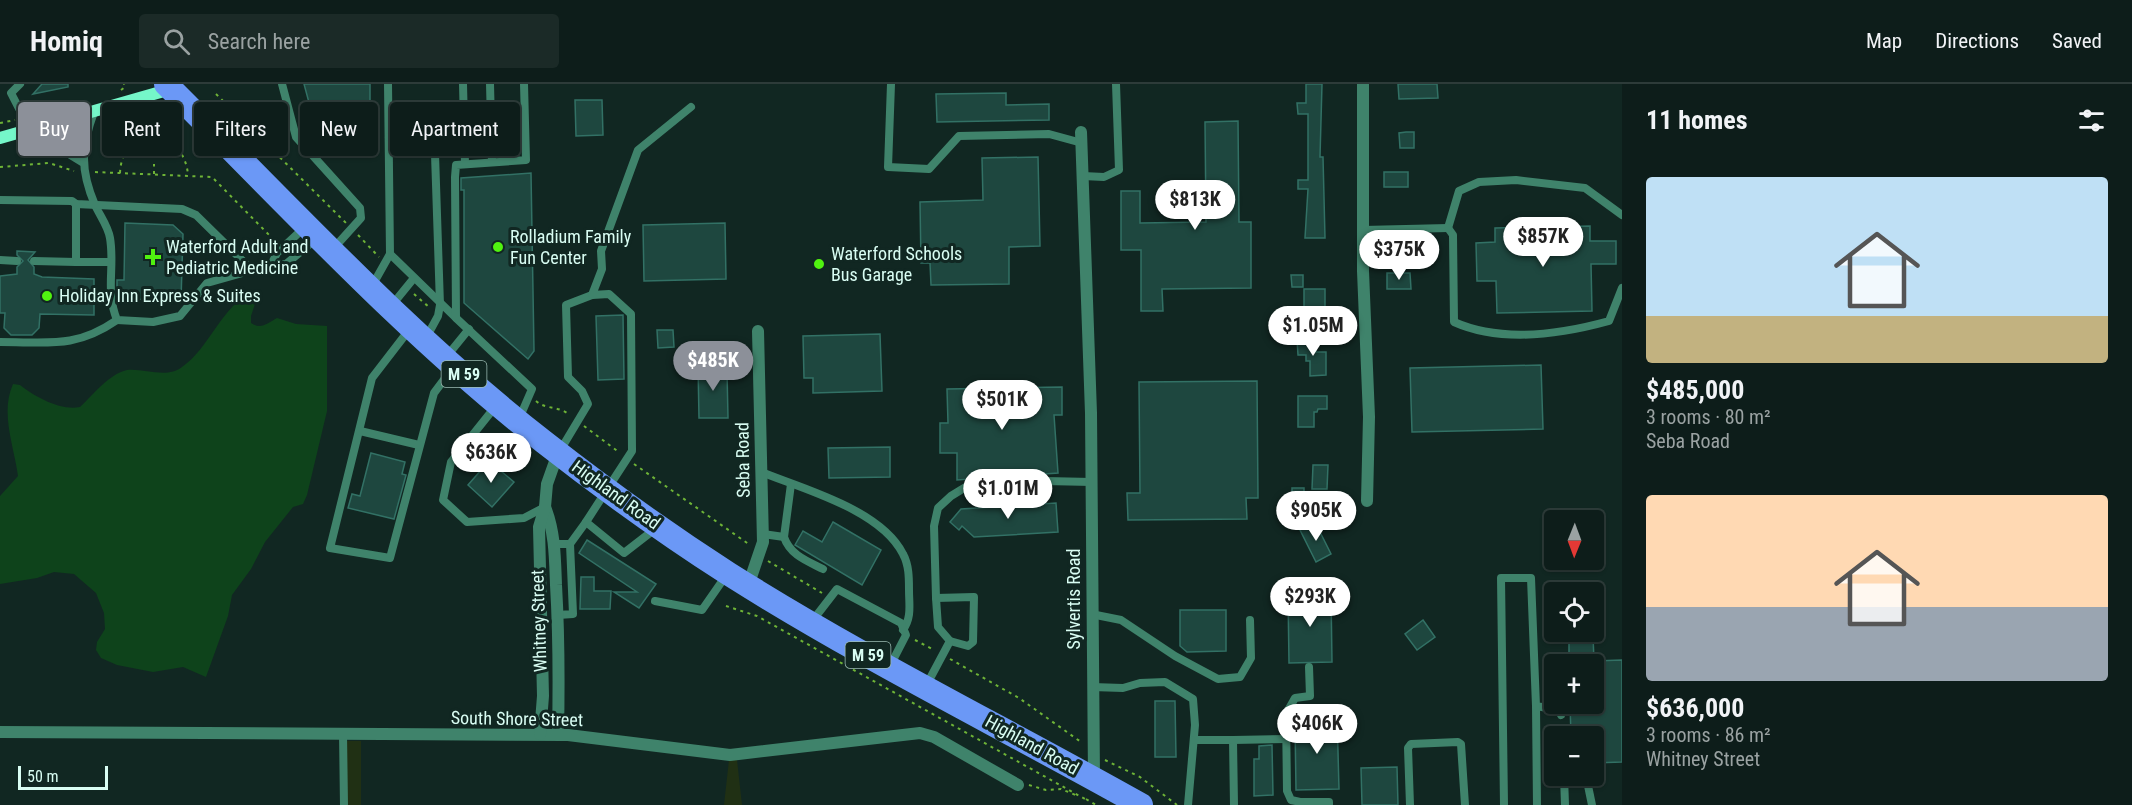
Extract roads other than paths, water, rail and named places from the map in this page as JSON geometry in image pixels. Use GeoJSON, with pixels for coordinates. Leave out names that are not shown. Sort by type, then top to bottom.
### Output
{"type":"FeatureCollection","features":[{"type":"Feature","properties":{"kind":"highway","name":"Highland Road"},"geometry":{"type":"LineString","coordinates":[[168,87],[318,239],[450,362],[558,453],[659,526],[748,586],[926,687],[1090,789],[1141,805]]}},
{"type":"Feature","properties":{"kind":"main road"},"geometry":{"type":"LineString","coordinates":[[90,113],[168,87]]}},
{"type":"Feature","properties":{"kind":"main road"},"geometry":{"type":"LineString","coordinates":[[0,138],[18,133]]}},
{"type":"Feature","properties":{"kind":"street"},"geometry":{"type":"LineString","coordinates":[[1363,84],[1363,230],[1369,405],[1367,501]]}},
{"type":"Feature","properties":{"kind":"street","name":"Sylvertis Road"},"geometry":{"type":"LineString","coordinates":[[1082,138],[1092,482],[1093,751],[1090,789]]}},
{"type":"Feature","properties":{"kind":"street","name":"Seba Road"},"geometry":{"type":"LineString","coordinates":[[748,586],[759,553],[762,534],[758,331]]}},
{"type":"Feature","properties":{"kind":"street","name":"Whitney Street"},"geometry":{"type":"LineString","coordinates":[[540,734],[542,675],[539,527],[545,507],[547,484],[558,453]]}},
{"type":"Feature","properties":{"kind":"street","name":"Whitney Street"},"geometry":{"type":"LineString","coordinates":[[545,507],[552,526],[554,544],[558,618],[558,735]]}},
{"type":"Feature","properties":{"kind":"street"},"geometry":{"type":"LineString","coordinates":[[541,620],[558,618]]}},
{"type":"Feature","properties":{"kind":"street"},"geometry":{"type":"LineString","coordinates":[[542,675],[559,675]]}},
{"type":"Feature","properties":{"kind":"street","name":"South Shore Street"},"geometry":{"type":"LineString","coordinates":[[0,732],[540,734],[730,755],[920,733],[934,737],[1018,784]]}},
{"type":"Feature","properties":{"kind":"lane"},"geometry":{"type":"LineString","coordinates":[[18,107],[11,93],[21,84]]}},
{"type":"Feature","properties":{"kind":"lane"},"geometry":{"type":"LineString","coordinates":[[271,265],[277,254],[351,229],[361,218],[360,208],[296,137],[282,84]]}},
{"type":"Feature","properties":{"kind":"lane"},"geometry":{"type":"LineString","coordinates":[[371,288],[390,254],[388,84]]}},
{"type":"Feature","properties":{"kind":"lane"},"geometry":{"type":"LineString","coordinates":[[462,84],[465,164]]}},
{"type":"Feature","properties":{"kind":"lane"},"geometry":{"type":"LineString","coordinates":[[490,84],[492,162]]}},
{"type":"Feature","properties":{"kind":"lane"},"geometry":{"type":"LineString","coordinates":[[456,318],[456,165],[526,160],[524,84]]}},
{"type":"Feature","properties":{"kind":"lane"},"geometry":{"type":"LineString","coordinates":[[891,84],[888,167],[928,169],[959,136],[1049,135],[1082,138]]}},
{"type":"Feature","properties":{"kind":"lane"},"geometry":{"type":"LineString","coordinates":[[1083,176],[1104,177],[1119,170],[1116,84]]}},
{"type":"Feature","properties":{"kind":"lane"},"geometry":{"type":"LineString","coordinates":[[592,295],[602,269],[601,251],[639,150],[691,107]]}},
{"type":"Feature","properties":{"kind":"lane"},"geometry":{"type":"LineString","coordinates":[[94,112],[87,131],[82,162],[95,205],[110,238],[109,296],[117,320]]}},
{"type":"Feature","properties":{"kind":"lane"},"geometry":{"type":"LineString","coordinates":[[389,137],[435,154],[440,305],[438,316],[372,378],[330,548],[390,558],[434,393],[469,329]]}},
{"type":"Feature","properties":{"kind":"lane"},"geometry":{"type":"LineString","coordinates":[[72,156],[82,162]]}},
{"type":"Feature","properties":{"kind":"lane"},"geometry":{"type":"LineString","coordinates":[[1448,228],[1459,191],[1479,182],[1516,180],[1585,188],[1622,215]]}},
{"type":"Feature","properties":{"kind":"lane"},"geometry":{"type":"LineString","coordinates":[[0,200],[72,201],[76,204],[182,209],[196,215],[252,270]]}},
{"type":"Feature","properties":{"kind":"lane"},"geometry":{"type":"LineString","coordinates":[[76,204],[76,262]]}},
{"type":"Feature","properties":{"kind":"lane"},"geometry":{"type":"LineString","coordinates":[[1363,230],[1448,228]]}},
{"type":"Feature","properties":{"kind":"lane"},"geometry":{"type":"LineString","coordinates":[[1448,228],[1453,235],[1455,322],[1467,328],[1491,333],[1530,333],[1593,326],[1609,321],[1622,288]]}},
{"type":"Feature","properties":{"kind":"lane"},"geometry":{"type":"LineString","coordinates":[[0,342],[79,340],[97,333],[117,320],[153,322],[180,316],[207,283],[271,265],[286,264],[318,239]]}},
{"type":"Feature","properties":{"kind":"lane"},"geometry":{"type":"LineString","coordinates":[[390,254],[440,305],[469,329],[532,389],[518,420]]}},
{"type":"Feature","properties":{"kind":"lane"},"geometry":{"type":"LineString","coordinates":[[0,260],[17,261]]}},
{"type":"Feature","properties":{"kind":"lane"},"geometry":{"type":"LineString","coordinates":[[34,261],[111,262]]}},
{"type":"Feature","properties":{"kind":"lane"},"geometry":{"type":"LineString","coordinates":[[391,307],[414,278]]}},
{"type":"Feature","properties":{"kind":"lane"},"geometry":{"type":"LineString","coordinates":[[558,453],[588,404],[582,391],[568,377],[566,305],[592,295],[609,294],[631,314],[632,451],[570,544],[573,614],[558,618]]}},
{"type":"Feature","properties":{"kind":"lane"},"geometry":{"type":"LineString","coordinates":[[498,403],[451,462],[443,500],[467,522],[524,518],[545,507]]}},
{"type":"Feature","properties":{"kind":"lane"},"geometry":{"type":"LineString","coordinates":[[360,431],[419,445]]}},
{"type":"Feature","properties":{"kind":"lane"},"geometry":{"type":"LineString","coordinates":[[761,472],[840,503],[886,530],[903,554],[909,574],[910,620],[889,667]]}},
{"type":"Feature","properties":{"kind":"lane"},"geometry":{"type":"LineString","coordinates":[[936,598],[974,597],[973,642],[968,646],[950,641],[938,627],[936,598],[934,526],[938,508],[951,496],[969,485],[1046,481],[1092,482]]}},
{"type":"Feature","properties":{"kind":"lane"},"geometry":{"type":"LineString","coordinates":[[791,484],[784,537],[791,552],[823,569]]}},
{"type":"Feature","properties":{"kind":"lane"},"geometry":{"type":"LineString","coordinates":[[586,522],[624,553],[659,526]]}},
{"type":"Feature","properties":{"kind":"lane"},"geometry":{"type":"LineString","coordinates":[[762,534],[784,537]]}},
{"type":"Feature","properties":{"kind":"lane"},"geometry":{"type":"LineString","coordinates":[[554,544],[570,544]]}},
{"type":"Feature","properties":{"kind":"lane"},"geometry":{"type":"LineString","coordinates":[[655,601],[702,610],[728,573]]}},
{"type":"Feature","properties":{"kind":"lane"},"geometry":{"type":"LineString","coordinates":[[1504,805],[1500,674],[1501,578],[1532,578],[1538,805]]}},
{"type":"Feature","properties":{"kind":"lane"},"geometry":{"type":"LineString","coordinates":[[810,623],[837,589],[901,623],[904,632]]}},
{"type":"Feature","properties":{"kind":"lane"},"geometry":{"type":"LineString","coordinates":[[1091,614],[1122,620],[1175,656],[1218,679],[1240,677],[1251,658],[1250,620]]}},
{"type":"Feature","properties":{"kind":"lane"},"geometry":{"type":"LineString","coordinates":[[926,687],[950,641]]}},
{"type":"Feature","properties":{"kind":"lane"},"geometry":{"type":"LineString","coordinates":[[1310,667],[1310,696],[1295,698],[1286,714],[1287,791],[1291,800],[1300,803],[1329,802],[1329,805]]}},
{"type":"Feature","properties":{"kind":"lane"},"geometry":{"type":"LineString","coordinates":[[1092,687],[1122,688],[1140,683],[1164,682],[1193,699],[1194,740],[1188,805]]}},
{"type":"Feature","properties":{"kind":"lane"},"geometry":{"type":"LineString","coordinates":[[1536,706],[1553,707],[1559,710],[1561,715]]}},
{"type":"Feature","properties":{"kind":"lane"},"geometry":{"type":"LineString","coordinates":[[343,734],[344,805]]}},
{"type":"Feature","properties":{"kind":"lane"},"geometry":{"type":"LineString","coordinates":[[1194,740],[1286,739]]}},
{"type":"Feature","properties":{"kind":"lane"},"geometry":{"type":"LineString","coordinates":[[1233,740],[1234,805]]}},
{"type":"Feature","properties":{"kind":"lane"},"geometry":{"type":"LineString","coordinates":[[1410,805],[1408,748],[1411,744],[1458,742],[1461,744],[1465,805]]}},
{"type":"Feature","properties":{"kind":"lane"},"geometry":{"type":"LineString","coordinates":[[1564,786],[1565,805]]}},
{"type":"Feature","properties":{"kind":"lane"},"geometry":{"type":"LineString","coordinates":[[1588,786],[1592,805]]}},
{"type":"Feature","properties":{"kind":"place","name":"Rolladium Family Fun Center"},"geometry":{"type":"Point","coordinates":[498,247]}},
{"type":"Feature","properties":{"kind":"place","name":"Waterford Adult and Pediatric Medicine"},"geometry":{"type":"Point","coordinates":[153,257]}},
{"type":"Feature","properties":{"kind":"place","name":"Waterford Schools Bus Garage"},"geometry":{"type":"Point","coordinates":[819,264]}},
{"type":"Feature","properties":{"kind":"place","name":"Holiday Inn Express & Suites"},"geometry":{"type":"Point","coordinates":[47,296]}}]}
